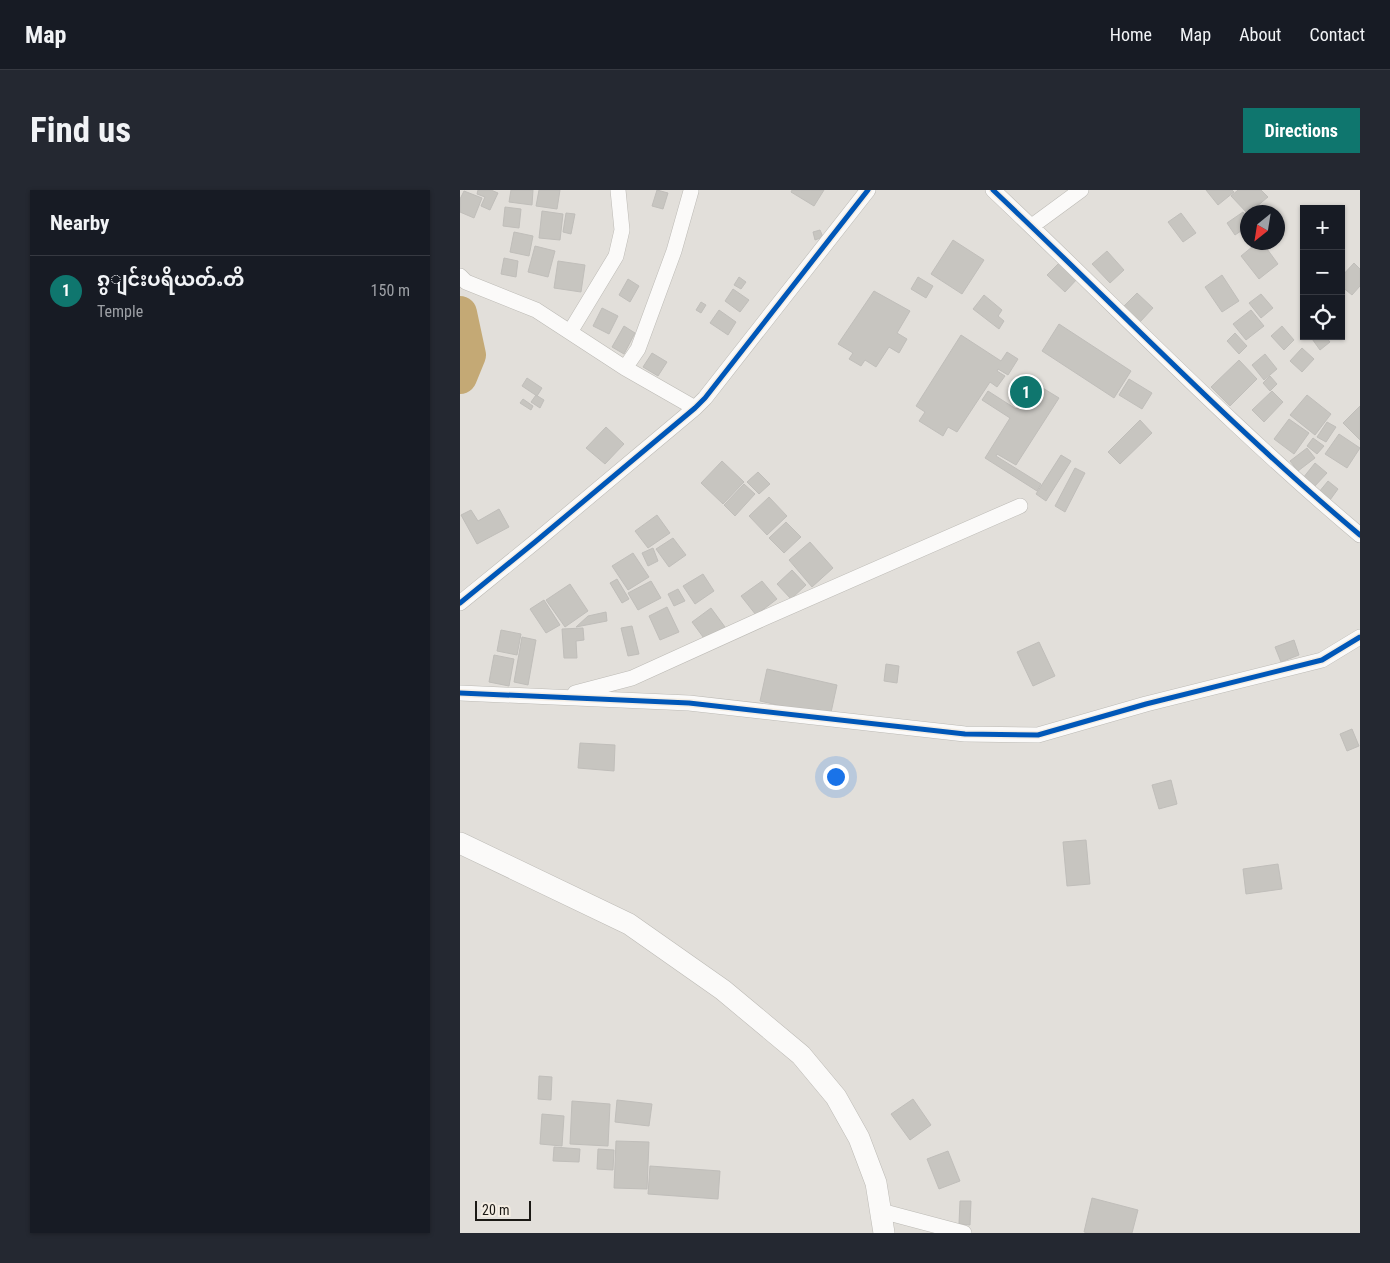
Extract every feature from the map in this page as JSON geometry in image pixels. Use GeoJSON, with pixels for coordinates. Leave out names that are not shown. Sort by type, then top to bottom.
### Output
{"type":"FeatureCollection","features":[{"type":"Feature","properties":{"kind":"main road"},"geometry":{"type":"LineString","coordinates":[[460,843],[629,924],[723,990],[801,1055],[836,1097],[859,1138],[876,1183],[884,1233]]}},
{"type":"Feature","properties":{"kind":"street"},"geometry":{"type":"LineString","coordinates":[[570,332],[616,256],[622,230],[618,190]]}},
{"type":"Feature","properties":{"kind":"street"},"geometry":{"type":"LineString","coordinates":[[460,603],[705,398],[868,190]]}},
{"type":"Feature","properties":{"kind":"street"},"geometry":{"type":"LineString","coordinates":[[994,190],[1217,406],[1319,501],[1360,535]]}},
{"type":"Feature","properties":{"kind":"street"},"geometry":{"type":"LineString","coordinates":[[1032,226],[1081,190]]}},
{"type":"Feature","properties":{"kind":"street"},"geometry":{"type":"LineString","coordinates":[[625,368],[638,349],[674,251],[691,191]]}},
{"type":"Feature","properties":{"kind":"street"},"geometry":{"type":"LineString","coordinates":[[460,276],[466,282],[536,310],[625,368],[695,408]]}},
{"type":"Feature","properties":{"kind":"street"},"geometry":{"type":"LineString","coordinates":[[559,697],[632,678],[1020,506]]}},
{"type":"Feature","properties":{"kind":"street"},"geometry":{"type":"LineString","coordinates":[[460,692],[689,703],[965,734],[1038,735],[1146,704],[1322,660],[1360,637]]}},
{"type":"Feature","properties":{"kind":"street"},"geometry":{"type":"LineString","coordinates":[[881,1211],[964,1233]]}},
{"type":"Feature","properties":{"kind":"building"},"geometry":{"type":"Polygon","coordinates":[[[478,190],[491,190],[498,193],[490,210],[481,206],[485,197],[477,194],[478,190]]]}},
{"type":"Feature","properties":{"kind":"building"},"geometry":{"type":"Polygon","coordinates":[[[511,190],[533,190],[532,205],[509,202],[511,190]]]}},
{"type":"Feature","properties":{"kind":"building"},"geometry":{"type":"Polygon","coordinates":[[[539,190],[560,190],[557,209],[536,206],[539,190]]]}},
{"type":"Feature","properties":{"kind":"building"},"geometry":{"type":"Polygon","coordinates":[[[657,190],[668,193],[663,209],[652,206],[657,190]]]}},
{"type":"Feature","properties":{"kind":"building"},"geometry":{"type":"Polygon","coordinates":[[[792,190],[824,190],[814,206],[791,192],[792,190]]]}},
{"type":"Feature","properties":{"kind":"building"},"geometry":{"type":"Polygon","coordinates":[[[1206,190],[1232,190],[1234,192],[1218,205],[1206,190]]]}},
{"type":"Feature","properties":{"kind":"building"},"geometry":{"type":"Polygon","coordinates":[[[1238,190],[1261,190],[1268,197],[1258,205],[1240,206],[1231,196],[1238,190]]]}},
{"type":"Feature","properties":{"kind":"building"},"geometry":{"type":"Polygon","coordinates":[[[464,191],[482,198],[474,218],[460,212],[460,199],[464,191]]]}},
{"type":"Feature","properties":{"kind":"building"},"geometry":{"type":"Polygon","coordinates":[[[505,207],[521,209],[519,228],[503,226],[505,207]]]}},
{"type":"Feature","properties":{"kind":"building"},"geometry":{"type":"Polygon","coordinates":[[[542,211],[563,214],[560,240],[539,238],[542,211]]]}},
{"type":"Feature","properties":{"kind":"building"},"geometry":{"type":"Polygon","coordinates":[[[566,213],[575,214],[571,234],[563,232],[566,213]]]}},
{"type":"Feature","properties":{"kind":"building"},"geometry":{"type":"Polygon","coordinates":[[[1181,213],[1196,233],[1183,242],[1168,222],[1181,213]]]}},
{"type":"Feature","properties":{"kind":"building"},"geometry":{"type":"Polygon","coordinates":[[[1240,214],[1240,232],[1235,235],[1227,223],[1240,214]]]}},
{"type":"Feature","properties":{"kind":"building"},"geometry":{"type":"Polygon","coordinates":[[[820,230],[823,237],[815,240],[813,232],[820,230]]]}},
{"type":"Feature","properties":{"kind":"building"},"geometry":{"type":"Polygon","coordinates":[[[514,232],[533,236],[529,256],[510,252],[514,232]]]}},
{"type":"Feature","properties":{"kind":"building"},"geometry":{"type":"Polygon","coordinates":[[[953,240],[984,260],[962,294],[931,274],[953,240]]]}},
{"type":"Feature","properties":{"kind":"building"},"geometry":{"type":"Polygon","coordinates":[[[535,246],[555,251],[548,277],[528,272],[535,246]]]}},
{"type":"Feature","properties":{"kind":"building"},"geometry":{"type":"Polygon","coordinates":[[[1248,250],[1268,250],[1278,264],[1259,279],[1241,256],[1248,250]]]}},
{"type":"Feature","properties":{"kind":"building"},"geometry":{"type":"Polygon","coordinates":[[[1107,251],[1124,270],[1110,283],[1092,264],[1107,251]]]}},
{"type":"Feature","properties":{"kind":"building"},"geometry":{"type":"Polygon","coordinates":[[[504,258],[518,261],[516,277],[501,274],[504,258]]]}},
{"type":"Feature","properties":{"kind":"building"},"geometry":{"type":"Polygon","coordinates":[[[558,261],[585,265],[581,292],[554,288],[558,261]]]}},
{"type":"Feature","properties":{"kind":"building"},"geometry":{"type":"Polygon","coordinates":[[[1060,262],[1078,278],[1065,292],[1047,275],[1060,262]]]}},
{"type":"Feature","properties":{"kind":"building"},"geometry":{"type":"Polygon","coordinates":[[[1354,263],[1360,269],[1360,286],[1352,295],[1345,289],[1345,273],[1354,263]]]}},
{"type":"Feature","properties":{"kind":"building"},"geometry":{"type":"Polygon","coordinates":[[[1222,275],[1239,301],[1222,312],[1205,287],[1222,275]]]}},
{"type":"Feature","properties":{"kind":"building"},"geometry":{"type":"Polygon","coordinates":[[[739,277],[746,282],[741,289],[734,285],[739,277]]]}},
{"type":"Feature","properties":{"kind":"building"},"geometry":{"type":"Polygon","coordinates":[[[918,277],[933,286],[926,298],[911,289],[918,277]]]}},
{"type":"Feature","properties":{"kind":"building"},"geometry":{"type":"Polygon","coordinates":[[[628,279],[639,286],[630,302],[619,295],[628,279]]]}},
{"type":"Feature","properties":{"kind":"building"},"geometry":{"type":"Polygon","coordinates":[[[733,289],[749,300],[740,312],[725,301],[733,289]]]}},
{"type":"Feature","properties":{"kind":"building"},"geometry":{"type":"Polygon","coordinates":[[[874,291],[910,311],[897,333],[907,339],[899,353],[889,347],[876,367],[865,360],[861,366],[849,359],[853,353],[838,344],[874,291]]]}},
{"type":"Feature","properties":{"kind":"building"},"geometry":{"type":"Polygon","coordinates":[[[1137,293],[1153,308],[1140,322],[1124,306],[1137,293]]]}},
{"type":"Feature","properties":{"kind":"building"},"geometry":{"type":"Polygon","coordinates":[[[1261,294],[1273,308],[1261,318],[1249,303],[1261,294]]]}},
{"type":"Feature","properties":{"kind":"building"},"geometry":{"type":"Polygon","coordinates":[[[984,295],[1002,310],[998,316],[1004,321],[999,329],[973,309],[984,295]]]}},
{"type":"Feature","properties":{"kind":"building"},"geometry":{"type":"Polygon","coordinates":[[[701,302],[706,305],[701,313],[696,310],[701,302]]]}},
{"type":"Feature","properties":{"kind":"building"},"geometry":{"type":"Polygon","coordinates":[[[602,308],[618,316],[609,334],[593,326],[602,308]]]}},
{"type":"Feature","properties":{"kind":"building"},"geometry":{"type":"Polygon","coordinates":[[[719,310],[736,322],[728,335],[710,323],[719,310]]]}},
{"type":"Feature","properties":{"kind":"building"},"geometry":{"type":"Polygon","coordinates":[[[1251,310],[1264,326],[1246,340],[1233,324],[1251,310]]]}},
{"type":"Feature","properties":{"kind":"building"},"geometry":{"type":"Polygon","coordinates":[[[1059,324],[1131,371],[1114,398],[1042,351],[1059,324]]]}},
{"type":"Feature","properties":{"kind":"building"},"geometry":{"type":"Polygon","coordinates":[[[624,326],[635,333],[624,354],[612,347],[624,326]]]}},
{"type":"Feature","properties":{"kind":"building"},"geometry":{"type":"Polygon","coordinates":[[[1282,326],[1294,340],[1284,350],[1271,336],[1282,326]]]}},
{"type":"Feature","properties":{"kind":"building"},"geometry":{"type":"Polygon","coordinates":[[[1235,333],[1247,346],[1239,354],[1227,341],[1235,333]]]}},
{"type":"Feature","properties":{"kind":"building"},"geometry":{"type":"Polygon","coordinates":[[[961,335],[1001,361],[1007,352],[1018,359],[1008,375],[998,369],[997,371],[1005,376],[997,387],[990,382],[957,432],[948,427],[943,436],[919,421],[925,412],[916,406],[961,335]]]}},
{"type":"Feature","properties":{"kind":"building"},"geometry":{"type":"Polygon","coordinates":[[[1313,340],[1328,340],[1330,342],[1320,350],[1313,340]]]}},
{"type":"Feature","properties":{"kind":"building"},"geometry":{"type":"Polygon","coordinates":[[[1302,348],[1314,359],[1302,372],[1290,361],[1302,348]]]}},
{"type":"Feature","properties":{"kind":"building"},"geometry":{"type":"Polygon","coordinates":[[[652,353],[667,362],[658,376],[643,367],[652,353]]]}},
{"type":"Feature","properties":{"kind":"building"},"geometry":{"type":"Polygon","coordinates":[[[1265,354],[1277,369],[1264,380],[1252,365],[1265,354]]]}},
{"type":"Feature","properties":{"kind":"building"},"geometry":{"type":"Polygon","coordinates":[[[1239,360],[1257,379],[1230,406],[1211,387],[1239,360]]]}},
{"type":"Feature","properties":{"kind":"building"},"geometry":{"type":"Polygon","coordinates":[[[1270,376],[1277,384],[1270,391],[1263,383],[1270,376]]]}},
{"type":"Feature","properties":{"kind":"building"},"geometry":{"type":"Polygon","coordinates":[[[527,378],[542,388],[537,396],[522,386],[527,378]]]}},
{"type":"Feature","properties":{"kind":"building"},"geometry":{"type":"Polygon","coordinates":[[[1129,379],[1152,393],[1142,409],[1119,395],[1129,379]]]}},
{"type":"Feature","properties":{"kind":"building"},"geometry":{"type":"Polygon","coordinates":[[[1033,382],[1059,398],[1016,465],[997,454],[996,456],[1041,484],[1037,491],[985,458],[1010,418],[982,400],[988,391],[1016,409],[1033,382]]]}},
{"type":"Feature","properties":{"kind":"building"},"geometry":{"type":"Polygon","coordinates":[[[1272,391],[1283,402],[1264,422],[1252,410],[1272,391]]]}},
{"type":"Feature","properties":{"kind":"building"},"geometry":{"type":"Polygon","coordinates":[[[536,395],[544,400],[540,408],[531,402],[536,395]]]}},
{"type":"Feature","properties":{"kind":"building"},"geometry":{"type":"Polygon","coordinates":[[[1307,395],[1331,414],[1315,435],[1290,415],[1307,395]]]}},
{"type":"Feature","properties":{"kind":"building"},"geometry":{"type":"Polygon","coordinates":[[[523,399],[533,406],[531,410],[520,403],[523,399]]]}},
{"type":"Feature","properties":{"kind":"building"},"geometry":{"type":"Polygon","coordinates":[[[1360,406],[1360,440],[1343,423],[1360,406]]]}},
{"type":"Feature","properties":{"kind":"building"},"geometry":{"type":"Polygon","coordinates":[[[1289,419],[1309,433],[1294,454],[1274,439],[1289,419]]]}},
{"type":"Feature","properties":{"kind":"building"},"geometry":{"type":"Polygon","coordinates":[[[1140,420],[1152,433],[1120,464],[1108,452],[1140,420]]]}},
{"type":"Feature","properties":{"kind":"building"},"geometry":{"type":"Polygon","coordinates":[[[1327,422],[1336,427],[1326,442],[1317,437],[1327,422]]]}},
{"type":"Feature","properties":{"kind":"building"},"geometry":{"type":"Polygon","coordinates":[[[606,427],[624,444],[605,464],[586,448],[606,427]]]}},
{"type":"Feature","properties":{"kind":"building"},"geometry":{"type":"Polygon","coordinates":[[[1339,434],[1360,448],[1347,468],[1325,454],[1339,434]]]}},
{"type":"Feature","properties":{"kind":"building"},"geometry":{"type":"Polygon","coordinates":[[[1313,438],[1324,446],[1317,454],[1307,446],[1313,438]]]}},
{"type":"Feature","properties":{"kind":"building"},"geometry":{"type":"Polygon","coordinates":[[[1307,448],[1315,458],[1298,471],[1290,461],[1307,448]]]}},
{"type":"Feature","properties":{"kind":"building"},"geometry":{"type":"Polygon","coordinates":[[[1061,455],[1071,461],[1046,501],[1036,494],[1061,455]]]}},
{"type":"Feature","properties":{"kind":"building"},"geometry":{"type":"Polygon","coordinates":[[[722,461],[744,482],[723,504],[701,483],[722,461]]]}},
{"type":"Feature","properties":{"kind":"building"},"geometry":{"type":"Polygon","coordinates":[[[1315,463],[1327,473],[1314,487],[1303,478],[1315,463]]]}},
{"type":"Feature","properties":{"kind":"building"},"geometry":{"type":"Polygon","coordinates":[[[1075,468],[1085,473],[1065,512],[1055,506],[1075,468]]]}},
{"type":"Feature","properties":{"kind":"building"},"geometry":{"type":"Polygon","coordinates":[[[758,472],[770,484],[759,494],[747,482],[758,472]]]}},
{"type":"Feature","properties":{"kind":"building"},"geometry":{"type":"Polygon","coordinates":[[[1328,481],[1338,489],[1330,500],[1319,492],[1328,481]]]}},
{"type":"Feature","properties":{"kind":"building"},"geometry":{"type":"Polygon","coordinates":[[[744,484],[755,494],[735,516],[724,505],[744,484]]]}},
{"type":"Feature","properties":{"kind":"building"},"geometry":{"type":"Polygon","coordinates":[[[769,497],[787,516],[767,535],[749,516],[769,497]]]}},
{"type":"Feature","properties":{"kind":"building"},"geometry":{"type":"Polygon","coordinates":[[[499,509],[509,527],[477,544],[461,515],[471,510],[478,521],[499,509]]]}},
{"type":"Feature","properties":{"kind":"building"},"geometry":{"type":"Polygon","coordinates":[[[657,515],[670,533],[648,548],[635,531],[657,515]]]}},
{"type":"Feature","properties":{"kind":"building"},"geometry":{"type":"Polygon","coordinates":[[[786,522],[801,537],[784,553],[769,538],[786,522]]]}},
{"type":"Feature","properties":{"kind":"building"},"geometry":{"type":"Polygon","coordinates":[[[673,538],[686,555],[669,567],[656,549],[673,538]]]}},
{"type":"Feature","properties":{"kind":"building"},"geometry":{"type":"Polygon","coordinates":[[[810,542],[833,568],[812,587],[789,560],[810,542]]]}},
{"type":"Feature","properties":{"kind":"building"},"geometry":{"type":"Polygon","coordinates":[[[653,548],[658,561],[648,566],[642,553],[653,548]]]}},
{"type":"Feature","properties":{"kind":"building"},"geometry":{"type":"Polygon","coordinates":[[[633,553],[649,577],[628,590],[612,566],[633,553]]]}},
{"type":"Feature","properties":{"kind":"building"},"geometry":{"type":"Polygon","coordinates":[[[792,570],[806,585],[791,599],[777,584],[792,570]]]}},
{"type":"Feature","properties":{"kind":"building"},"geometry":{"type":"Polygon","coordinates":[[[703,574],[714,591],[695,604],[683,586],[703,574]]]}},
{"type":"Feature","properties":{"kind":"building"},"geometry":{"type":"Polygon","coordinates":[[[617,579],[629,599],[622,603],[610,583],[617,579]]]}},
{"type":"Feature","properties":{"kind":"building"},"geometry":{"type":"Polygon","coordinates":[[[651,581],[661,598],[638,610],[628,593],[651,581]]]}},
{"type":"Feature","properties":{"kind":"building"},"geometry":{"type":"Polygon","coordinates":[[[762,581],[777,599],[756,615],[741,596],[762,581]]]}},
{"type":"Feature","properties":{"kind":"building"},"geometry":{"type":"Polygon","coordinates":[[[570,584],[588,611],[565,627],[546,600],[570,584]]]}},
{"type":"Feature","properties":{"kind":"building"},"geometry":{"type":"Polygon","coordinates":[[[678,589],[685,601],[674,606],[668,594],[678,589]]]}},
{"type":"Feature","properties":{"kind":"building"},"geometry":{"type":"Polygon","coordinates":[[[544,600],[560,625],[546,633],[530,609],[544,600]]]}},
{"type":"Feature","properties":{"kind":"building"},"geometry":{"type":"Polygon","coordinates":[[[667,607],[679,632],[660,640],[649,616],[667,607]]]}},
{"type":"Feature","properties":{"kind":"building"},"geometry":{"type":"Polygon","coordinates":[[[711,608],[725,627],[706,641],[692,622],[711,608]]]}},
{"type":"Feature","properties":{"kind":"building"},"geometry":{"type":"Polygon","coordinates":[[[606,612],[607,621],[576,627],[588,616],[606,612]]]}},
{"type":"Feature","properties":{"kind":"building"},"geometry":{"type":"Polygon","coordinates":[[[632,626],[639,654],[628,656],[621,628],[632,626]]]}},
{"type":"Feature","properties":{"kind":"building"},"geometry":{"type":"Polygon","coordinates":[[[583,628],[584,640],[576,641],[577,658],[564,658],[562,629],[583,628]]]}},
{"type":"Feature","properties":{"kind":"building"},"geometry":{"type":"Polygon","coordinates":[[[501,630],[521,634],[517,655],[497,651],[501,630]]]}},
{"type":"Feature","properties":{"kind":"building"},"geometry":{"type":"Polygon","coordinates":[[[522,637],[536,640],[528,685],[514,682],[522,637]]]}},
{"type":"Feature","properties":{"kind":"building"},"geometry":{"type":"Polygon","coordinates":[[[1294,640],[1299,655],[1281,662],[1275,647],[1294,640]]]}},
{"type":"Feature","properties":{"kind":"building"},"geometry":{"type":"Polygon","coordinates":[[[1039,642],[1055,676],[1033,686],[1017,652],[1039,642]]]}},
{"type":"Feature","properties":{"kind":"building"},"geometry":{"type":"Polygon","coordinates":[[[494,655],[514,659],[509,686],[489,682],[494,655]]]}},
{"type":"Feature","properties":{"kind":"building"},"geometry":{"type":"Polygon","coordinates":[[[886,664],[899,666],[897,683],[884,681],[886,664]]]}},
{"type":"Feature","properties":{"kind":"building"},"geometry":{"type":"Polygon","coordinates":[[[767,669],[837,685],[830,717],[760,701],[767,669]]]}},
{"type":"Feature","properties":{"kind":"building"},"geometry":{"type":"Polygon","coordinates":[[[1352,729],[1359,746],[1347,751],[1340,734],[1352,729]]]}},
{"type":"Feature","properties":{"kind":"building"},"geometry":{"type":"Polygon","coordinates":[[[580,743],[615,745],[614,771],[578,768],[580,743]]]}},
{"type":"Feature","properties":{"kind":"building"},"geometry":{"type":"Polygon","coordinates":[[[1171,780],[1177,804],[1159,809],[1152,785],[1171,780]]]}},
{"type":"Feature","properties":{"kind":"building"},"geometry":{"type":"Polygon","coordinates":[[[1086,840],[1090,884],[1067,886],[1063,842],[1086,840]]]}},
{"type":"Feature","properties":{"kind":"building"},"geometry":{"type":"Polygon","coordinates":[[[1278,864],[1282,889],[1246,894],[1243,869],[1278,864]]]}},
{"type":"Feature","properties":{"kind":"building"},"geometry":{"type":"Polygon","coordinates":[[[539,1076],[552,1077],[551,1100],[538,1099],[539,1076]]]}},
{"type":"Feature","properties":{"kind":"building"},"geometry":{"type":"Polygon","coordinates":[[[913,1099],[931,1125],[910,1140],[891,1114],[913,1099]]]}},
{"type":"Feature","properties":{"kind":"building"},"geometry":{"type":"Polygon","coordinates":[[[617,1100],[652,1104],[649,1126],[615,1122],[617,1100]]]}},
{"type":"Feature","properties":{"kind":"building"},"geometry":{"type":"Polygon","coordinates":[[[572,1101],[610,1104],[608,1146],[570,1144],[572,1101]]]}},
{"type":"Feature","properties":{"kind":"building"},"geometry":{"type":"Polygon","coordinates":[[[542,1114],[564,1116],[562,1146],[540,1144],[542,1114]]]}},
{"type":"Feature","properties":{"kind":"building"},"geometry":{"type":"Polygon","coordinates":[[[616,1141],[649,1142],[647,1189],[614,1188],[616,1141]]]}},
{"type":"Feature","properties":{"kind":"building"},"geometry":{"type":"Polygon","coordinates":[[[554,1147],[580,1149],[579,1162],[553,1161],[554,1147]]]}},
{"type":"Feature","properties":{"kind":"building"},"geometry":{"type":"Polygon","coordinates":[[[598,1149],[614,1150],[613,1170],[597,1169],[598,1149]]]}},
{"type":"Feature","properties":{"kind":"building"},"geometry":{"type":"Polygon","coordinates":[[[948,1151],[960,1181],[939,1189],[927,1159],[948,1151]]]}},
{"type":"Feature","properties":{"kind":"building"},"geometry":{"type":"Polygon","coordinates":[[[650,1166],[720,1171],[718,1199],[648,1194],[650,1166]]]}},
{"type":"Feature","properties":{"kind":"building"},"geometry":{"type":"Polygon","coordinates":[[[1092,1198],[1138,1210],[1132,1233],[1084,1232],[1092,1198]]]}},
{"type":"Feature","properties":{"kind":"building"},"geometry":{"type":"Polygon","coordinates":[[[960,1201],[971,1201],[970,1225],[959,1224],[960,1201]]]}},
{"type":"Feature","properties":{"kind":"waterway"},"geometry":{"type":"LineString","coordinates":[[460,313],[469,355],[460,377]]}},
{"type":"Feature","properties":{"kind":"cycle path"},"geometry":{"type":"LineString","coordinates":[[460,603],[705,398],[868,190]]}},
{"type":"Feature","properties":{"kind":"cycle path"},"geometry":{"type":"LineString","coordinates":[[993,190],[1219,409],[1360,535]]}},
{"type":"Feature","properties":{"kind":"cycle path"},"geometry":{"type":"LineString","coordinates":[[460,693],[689,703],[965,734],[1038,735],[1146,704],[1322,660],[1360,637]]}},
{"type":"Feature","properties":{"kind":"place","name":"ၵွျင်းပရိယတ်ႉတိ"},"geometry":{"type":"Point","coordinates":[1026,392]}}]}
